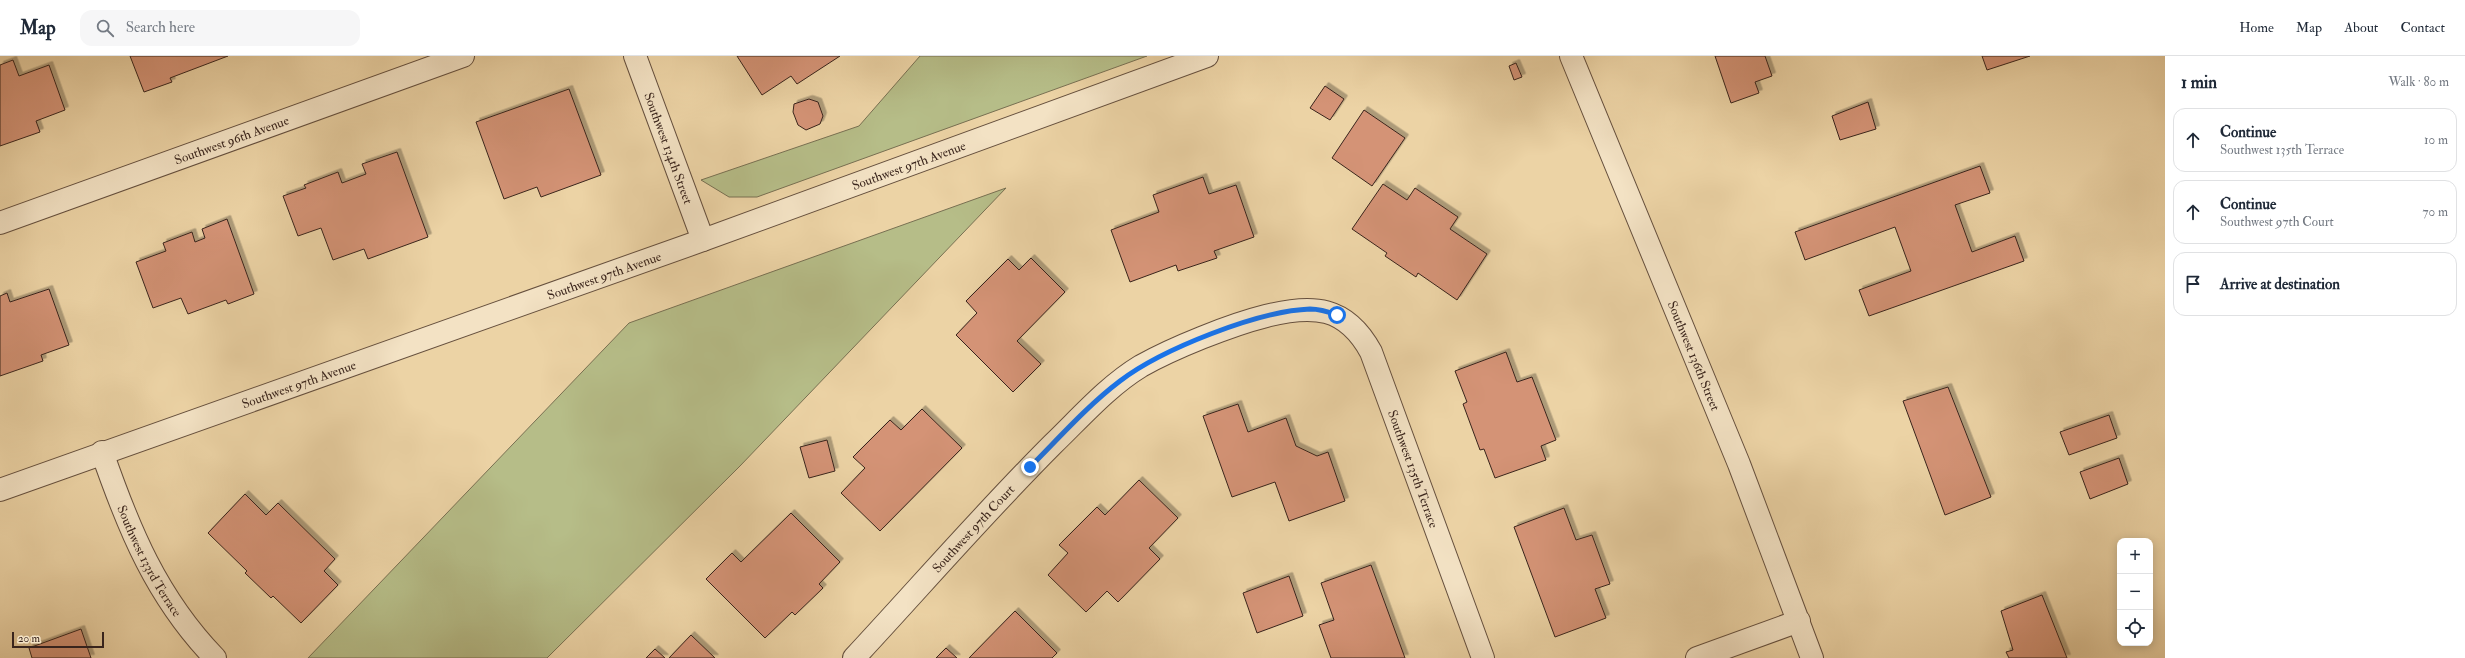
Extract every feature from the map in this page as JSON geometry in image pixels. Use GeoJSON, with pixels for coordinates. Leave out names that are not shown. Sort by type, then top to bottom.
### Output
{"type":"FeatureCollection","features":[{"type":"Feature","properties":{"kind":"street","name":"Southwest 96th Avenue"},"geometry":{"type":"LineString","coordinates":[[0,223],[463,56]]}},
{"type":"Feature","properties":{"kind":"street","name":"Southwest 134th Street"},"geometry":{"type":"LineString","coordinates":[[635,56],[703,240]]}},
{"type":"Feature","properties":{"kind":"street","name":"Southwest 97th Avenue"},"geometry":{"type":"LineString","coordinates":[[0,490],[102,452],[703,240],[1207,56]]}},
{"type":"Feature","properties":{"kind":"street","name":"Southwest 136th Street"},"geometry":{"type":"LineString","coordinates":[[1572,56],[1717,408],[1812,658]]}},
{"type":"Feature","properties":{"kind":"street","name":"Southwest 97th Court"},"geometry":{"type":"LineString","coordinates":[[854,658],[1030,467],[1120,382],[1141,366],[1252,320],[1283,312],[1312,309]]}},
{"type":"Feature","properties":{"kind":"street","name":"Southwest 135th Terrace"},"geometry":{"type":"LineString","coordinates":[[1312,309],[1328,312],[1345,319],[1359,332],[1371,352],[1483,658]]}},
{"type":"Feature","properties":{"kind":"street","name":"Southwest 133rd Terrace"},"geometry":{"type":"LineString","coordinates":[[102,452],[147,566],[179,617],[215,658]]}},
{"type":"Feature","properties":{"kind":"street"},"geometry":{"type":"LineString","coordinates":[[1697,658],[1799,621]]}},
{"type":"Feature","properties":{"kind":"green space"},"geometry":{"type":"Polygon","coordinates":[[[920,56],[1147,56],[757,197],[729,197],[701,180],[859,126],[920,56]]]}},
{"type":"Feature","properties":{"kind":"green space"},"geometry":{"type":"Polygon","coordinates":[[[1006,188],[740,466],[547,658],[308,658],[629,323],[1006,188]]]}},
{"type":"Feature","properties":{"kind":"building"},"geometry":{"type":"Polygon","coordinates":[[[130,56],[228,56],[170,78],[172,82],[144,92],[130,56]]]}},
{"type":"Feature","properties":{"kind":"building"},"geometry":{"type":"Polygon","coordinates":[[[737,56],[840,56],[797,84],[791,76],[762,95],[737,56]]]}},
{"type":"Feature","properties":{"kind":"building"},"geometry":{"type":"Polygon","coordinates":[[[1715,56],[1765,56],[1772,76],[1755,82],[1759,93],[1731,103],[1715,56]]]}},
{"type":"Feature","properties":{"kind":"building"},"geometry":{"type":"Polygon","coordinates":[[[1982,56],[2030,56],[1987,70],[1982,56]]]}},
{"type":"Feature","properties":{"kind":"building"},"geometry":{"type":"Polygon","coordinates":[[[13,60],[19,76],[49,65],[65,110],[36,121],[40,132],[0,146],[0,65],[13,60]]]}},
{"type":"Feature","properties":{"kind":"building"},"geometry":{"type":"Polygon","coordinates":[[[1516,63],[1522,77],[1514,80],[1509,66],[1516,63]]]}},
{"type":"Feature","properties":{"kind":"building"},"geometry":{"type":"Polygon","coordinates":[[[1325,86],[1344,99],[1330,120],[1310,108],[1325,86]]]}},
{"type":"Feature","properties":{"kind":"building"},"geometry":{"type":"Polygon","coordinates":[[[569,89],[601,175],[541,197],[537,187],[504,199],[476,122],[569,89]]]}},
{"type":"Feature","properties":{"kind":"building"},"geometry":{"type":"Polygon","coordinates":[[[809,99],[818,102],[823,116],[820,124],[806,130],[798,125],[793,112],[794,104],[809,99]]]}},
{"type":"Feature","properties":{"kind":"building"},"geometry":{"type":"Polygon","coordinates":[[[1868,102],[1876,129],[1840,140],[1832,116],[1868,102]]]}},
{"type":"Feature","properties":{"kind":"building"},"geometry":{"type":"Polygon","coordinates":[[[1364,110],[1405,138],[1372,186],[1332,158],[1364,110]]]}},
{"type":"Feature","properties":{"kind":"building"},"geometry":{"type":"Polygon","coordinates":[[[397,152],[428,237],[368,259],[364,249],[333,260],[321,228],[298,236],[283,196],[306,188],[304,185],[338,172],[342,183],[366,174],[362,164],[397,152]]]}},
{"type":"Feature","properties":{"kind":"building"},"geometry":{"type":"Polygon","coordinates":[[[1980,166],[1990,193],[1955,205],[1972,252],[2015,236],[2024,261],[1869,316],[1859,290],[1911,271],[1895,227],[1805,260],[1795,232],[1980,166]]]}},
{"type":"Feature","properties":{"kind":"building"},"geometry":{"type":"Polygon","coordinates":[[[1203,177],[1209,194],[1236,185],[1254,237],[1214,251],[1217,258],[1178,271],[1176,265],[1130,282],[1111,230],[1159,212],[1153,195],[1203,177]]]}},
{"type":"Feature","properties":{"kind":"building"},"geometry":{"type":"Polygon","coordinates":[[[1383,184],[1407,200],[1415,188],[1458,217],[1450,229],[1487,254],[1457,300],[1418,273],[1416,277],[1385,256],[1387,253],[1352,229],[1383,184]]]}},
{"type":"Feature","properties":{"kind":"building"},"geometry":{"type":"Polygon","coordinates":[[[227,219],[254,294],[228,304],[226,300],[188,314],[181,298],[153,308],[136,262],[166,251],[163,243],[192,232],[195,242],[205,238],[202,229],[227,219]]]}},
{"type":"Feature","properties":{"kind":"building"},"geometry":{"type":"Polygon","coordinates":[[[1031,258],[1065,292],[1017,341],[1041,364],[1013,392],[956,335],[977,313],[966,301],[1008,259],[1019,270],[1031,258]]]}},
{"type":"Feature","properties":{"kind":"building"},"geometry":{"type":"Polygon","coordinates":[[[49,289],[69,345],[41,355],[43,361],[0,376],[0,296],[7,293],[10,302],[49,289]]]}},
{"type":"Feature","properties":{"kind":"building"},"geometry":{"type":"Polygon","coordinates":[[[1506,352],[1517,382],[1532,377],[1556,440],[1541,446],[1546,460],[1495,478],[1484,449],[1480,450],[1463,404],[1467,402],[1455,371],[1506,352]]]}},
{"type":"Feature","properties":{"kind":"building"},"geometry":{"type":"Polygon","coordinates":[[[1948,387],[1991,497],[1945,515],[1903,401],[1948,387]]]}},
{"type":"Feature","properties":{"kind":"building"},"geometry":{"type":"Polygon","coordinates":[[[1238,404],[1248,432],[1286,418],[1296,446],[1317,456],[1328,452],[1345,501],[1289,521],[1275,482],[1232,497],[1203,416],[1238,404]]]}},
{"type":"Feature","properties":{"kind":"building"},"geometry":{"type":"Polygon","coordinates":[[[922,409],[962,448],[880,531],[841,493],[865,468],[853,457],[890,420],[901,430],[922,409]]]}},
{"type":"Feature","properties":{"kind":"building"},"geometry":{"type":"Polygon","coordinates":[[[2109,415],[2117,438],[2069,455],[2060,432],[2109,415]]]}},
{"type":"Feature","properties":{"kind":"building"},"geometry":{"type":"Polygon","coordinates":[[[827,440],[835,471],[809,478],[800,447],[827,440]]]}},
{"type":"Feature","properties":{"kind":"building"},"geometry":{"type":"Polygon","coordinates":[[[2119,458],[2128,484],[2090,499],[2080,472],[2119,458]]]}},
{"type":"Feature","properties":{"kind":"building"},"geometry":{"type":"Polygon","coordinates":[[[1139,480],[1178,518],[1149,548],[1160,559],[1118,602],[1107,591],[1086,612],[1048,575],[1068,553],[1059,545],[1097,507],[1105,515],[1139,480]]]}},
{"type":"Feature","properties":{"kind":"building"},"geometry":{"type":"Polygon","coordinates":[[[245,494],[266,515],[278,503],[335,559],[324,571],[338,585],[301,623],[273,596],[271,598],[245,573],[247,571],[208,533],[245,494]]]}},
{"type":"Feature","properties":{"kind":"building"},"geometry":{"type":"Polygon","coordinates":[[[1564,508],[1576,540],[1592,535],[1610,584],[1595,589],[1606,618],[1555,637],[1514,527],[1564,508]]]}},
{"type":"Feature","properties":{"kind":"building"},"geometry":{"type":"Polygon","coordinates":[[[791,513],[840,562],[819,584],[823,588],[795,615],[792,612],[765,638],[706,579],[732,553],[741,562],[791,513]]]}},
{"type":"Feature","properties":{"kind":"building"},"geometry":{"type":"Polygon","coordinates":[[[1371,565],[1405,658],[1331,658],[1319,625],[1334,620],[1321,583],[1371,565]]]}},
{"type":"Feature","properties":{"kind":"building"},"geometry":{"type":"Polygon","coordinates":[[[1289,576],[1303,616],[1257,633],[1243,593],[1289,576]]]}},
{"type":"Feature","properties":{"kind":"building"},"geometry":{"type":"Polygon","coordinates":[[[2042,595],[2067,658],[2009,658],[2006,652],[2013,650],[2001,611],[2042,595]]]}},
{"type":"Feature","properties":{"kind":"building"},"geometry":{"type":"Polygon","coordinates":[[[1015,611],[1057,653],[1052,658],[969,658],[1015,611]]]}},
{"type":"Feature","properties":{"kind":"building"},"geometry":{"type":"Polygon","coordinates":[[[81,629],[91,658],[32,658],[29,648],[81,629]]]}},
{"type":"Feature","properties":{"kind":"building"},"geometry":{"type":"Polygon","coordinates":[[[691,635],[715,658],[669,658],[691,635]]]}},
{"type":"Feature","properties":{"kind":"building"},"geometry":{"type":"Polygon","coordinates":[[[946,648],[957,658],[936,658],[946,648]]]}},
{"type":"Feature","properties":{"kind":"building"},"geometry":{"type":"Polygon","coordinates":[[[655,649],[665,658],[646,658],[655,649]]]}},
{"type":"Feature","properties":{"kind":"route"},"geometry":{"type":"LineString","coordinates":[[1030,467],[1099,399],[1141,366],[1192,343],[1252,320],[1283,312],[1312,309],[1337,315]]}}]}
